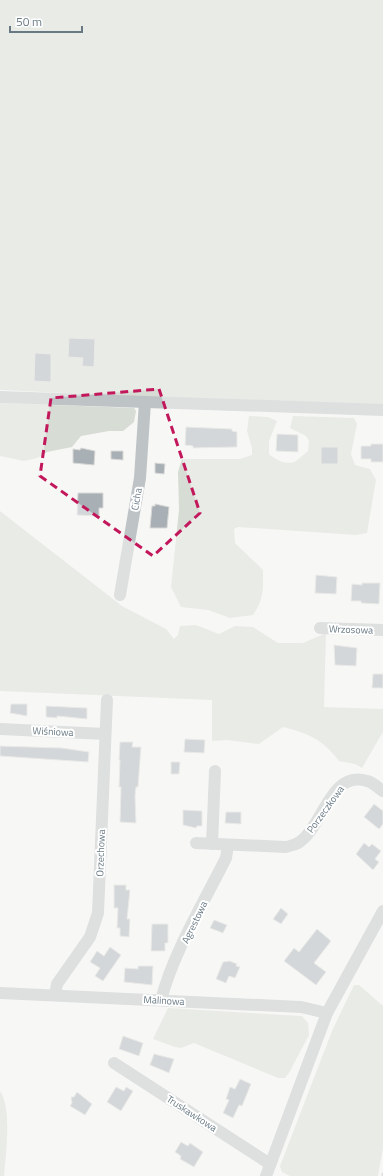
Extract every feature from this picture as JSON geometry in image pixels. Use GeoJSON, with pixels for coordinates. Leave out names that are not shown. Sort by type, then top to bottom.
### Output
{"type":"FeatureCollection","features":[{"type":"Feature","properties":{"kind":"street"},"geometry":{"type":"LineString","coordinates":[[0,397],[383,410]]}},
{"type":"Feature","properties":{"kind":"street","name":"Cicha"},"geometry":{"type":"LineString","coordinates":[[120,595],[140,478],[145,402]]}},
{"type":"Feature","properties":{"kind":"street","name":"Wrzosowa"},"geometry":{"type":"LineString","coordinates":[[320,628],[383,630]]}},
{"type":"Feature","properties":{"kind":"street","name":"Orzechowa"},"geometry":{"type":"LineString","coordinates":[[55,995],[57,984],[90,937],[98,913],[107,700]]}},
{"type":"Feature","properties":{"kind":"street","name":"Wiśniowa"},"geometry":{"type":"LineString","coordinates":[[0,729],[105,734]]}},
{"type":"Feature","properties":{"kind":"street"},"geometry":{"type":"LineString","coordinates":[[212,844],[215,772]]}},
{"type":"Feature","properties":{"kind":"street","name":"Porzeczkowa"},"geometry":{"type":"LineString","coordinates":[[196,843],[286,847],[298,842],[307,834],[335,792],[344,782],[356,778],[369,781],[383,791]]}},
{"type":"Feature","properties":{"kind":"street","name":"Agrestowa"},"geometry":{"type":"LineString","coordinates":[[161,1000],[164,987],[226,858],[228,845]]}},
{"type":"Feature","properties":{"kind":"street"},"geometry":{"type":"LineString","coordinates":[[266,1176],[327,1013],[383,911]]}},
{"type":"Feature","properties":{"kind":"street","name":"Malinowa"},"geometry":{"type":"LineString","coordinates":[[0,993],[301,1007],[327,1013]]}},
{"type":"Feature","properties":{"kind":"street","name":"Truskawkowa"},"geometry":{"type":"LineString","coordinates":[[114,1063],[270,1164]]}},
{"type":"Feature","properties":{"kind":"highlighted area"},"geometry":{"type":"Polygon","coordinates":[[[159,389],[200,513],[153,556],[40,476],[51,398],[159,389]]]}},
{"type":"Feature","properties":{"kind":"shaded area"},"geometry":{"type":"Polygon","coordinates":[[[0,0],[383,0],[383,405],[0,390],[0,0]]]}},
{"type":"Feature","properties":{"kind":"shaded area"},"geometry":{"type":"Polygon","coordinates":[[[0,403],[134,408],[136,411],[134,422],[123,431],[109,431],[81,436],[72,447],[47,452],[37,458],[24,461],[0,456],[0,403]]]}},
{"type":"Feature","properties":{"kind":"shaded area"},"geometry":{"type":"Polygon","coordinates":[[[249,416],[268,417],[277,421],[269,441],[269,454],[285,463],[296,461],[308,451],[309,441],[306,436],[290,428],[293,416],[354,418],[357,424],[351,454],[355,465],[370,469],[376,480],[367,533],[356,535],[238,527],[234,529],[235,543],[263,570],[263,589],[261,599],[253,615],[230,618],[208,610],[181,607],[171,587],[179,510],[178,472],[182,459],[240,459],[252,455],[252,448],[247,431],[249,416]]]}},
{"type":"Feature","properties":{"kind":"shaded area"},"geometry":{"type":"Polygon","coordinates":[[[0,511],[122,606],[166,629],[174,639],[178,635],[180,626],[196,625],[219,634],[235,626],[253,627],[278,643],[303,643],[326,633],[324,707],[383,709],[383,732],[362,768],[355,764],[339,761],[327,747],[315,738],[283,727],[259,744],[227,740],[212,741],[212,700],[0,691],[0,511]]]}},
{"type":"Feature","properties":{"kind":"shaded area"},"geometry":{"type":"Polygon","coordinates":[[[354,985],[359,985],[383,1006],[383,1148],[378,1176],[290,1176],[282,1172],[280,1166],[332,1031],[354,985]]]}},
{"type":"Feature","properties":{"kind":"shaded area"},"geometry":{"type":"Polygon","coordinates":[[[168,1008],[302,1016],[308,1023],[309,1035],[289,1073],[285,1078],[278,1078],[194,1043],[181,1048],[153,1039],[168,1008]]]}},
{"type":"Feature","properties":{"kind":"shaded area"},"geometry":{"type":"Polygon","coordinates":[[[0,1091],[4,1099],[7,1120],[7,1144],[4,1176],[0,1176],[0,1091]]]}},
{"type":"Feature","properties":{"kind":"building"},"geometry":{"type":"Polygon","coordinates":[[[69,338],[95,339],[94,367],[82,366],[83,358],[68,357],[69,338]]]}},
{"type":"Feature","properties":{"kind":"building"},"geometry":{"type":"Polygon","coordinates":[[[35,353],[51,354],[51,382],[34,381],[35,353]]]}},
{"type":"Feature","properties":{"kind":"building"},"geometry":{"type":"Polygon","coordinates":[[[186,427],[232,429],[232,431],[237,432],[237,447],[193,448],[193,446],[185,445],[186,427]]]}},
{"type":"Feature","properties":{"kind":"building"},"geometry":{"type":"Polygon","coordinates":[[[277,434],[298,435],[298,452],[276,451],[277,434]]]}},
{"type":"Feature","properties":{"kind":"building"},"geometry":{"type":"Polygon","coordinates":[[[371,444],[383,444],[383,462],[371,462],[371,459],[361,459],[361,446],[371,446],[371,444]]]}},
{"type":"Feature","properties":{"kind":"building"},"geometry":{"type":"Polygon","coordinates":[[[321,447],[338,447],[338,464],[321,464],[321,447]]]}},
{"type":"Feature","properties":{"kind":"building"},"geometry":{"type":"Polygon","coordinates":[[[81,448],[95,451],[94,465],[73,463],[73,449],[80,450],[81,448]]]}},
{"type":"Feature","properties":{"kind":"building"},"geometry":{"type":"Polygon","coordinates":[[[111,451],[123,451],[123,460],[111,459],[111,451]]]}},
{"type":"Feature","properties":{"kind":"building"},"geometry":{"type":"Polygon","coordinates":[[[155,463],[165,464],[164,474],[155,473],[155,463]]]}},
{"type":"Feature","properties":{"kind":"building"},"geometry":{"type":"Polygon","coordinates":[[[78,493],[103,493],[103,508],[99,508],[99,516],[77,515],[78,493]]]}},
{"type":"Feature","properties":{"kind":"building"},"geometry":{"type":"Polygon","coordinates":[[[155,504],[169,507],[167,528],[150,528],[152,506],[155,506],[155,504]]]}},
{"type":"Feature","properties":{"kind":"building"},"geometry":{"type":"Polygon","coordinates":[[[316,575],[337,577],[336,594],[315,593],[316,575]]]}},
{"type":"Feature","properties":{"kind":"building"},"geometry":{"type":"Polygon","coordinates":[[[362,583],[380,583],[379,604],[351,601],[352,584],[362,585],[362,583]]]}},
{"type":"Feature","properties":{"kind":"building"},"geometry":{"type":"Polygon","coordinates":[[[334,645],[357,648],[356,666],[335,665],[334,645]]]}},
{"type":"Feature","properties":{"kind":"building"},"geometry":{"type":"Polygon","coordinates":[[[373,674],[383,674],[383,688],[372,688],[373,674]]]}},
{"type":"Feature","properties":{"kind":"building"},"geometry":{"type":"Polygon","coordinates":[[[11,704],[27,704],[27,716],[10,713],[11,704]]]}},
{"type":"Feature","properties":{"kind":"building"},"geometry":{"type":"Polygon","coordinates":[[[46,706],[87,708],[87,719],[57,716],[57,718],[46,717],[46,706]]]}},
{"type":"Feature","properties":{"kind":"building"},"geometry":{"type":"Polygon","coordinates":[[[185,739],[205,740],[204,753],[184,752],[185,739]]]}},
{"type":"Feature","properties":{"kind":"building"},"geometry":{"type":"Polygon","coordinates":[[[120,742],[133,742],[132,747],[141,747],[138,787],[136,787],[135,796],[136,823],[120,822],[120,742]]]}},
{"type":"Feature","properties":{"kind":"building"},"geometry":{"type":"Polygon","coordinates":[[[0,746],[62,748],[89,752],[88,762],[0,756],[0,746]]]}},
{"type":"Feature","properties":{"kind":"building"},"geometry":{"type":"Polygon","coordinates":[[[171,762],[180,762],[179,774],[171,774],[171,762]]]}},
{"type":"Feature","properties":{"kind":"building"},"geometry":{"type":"Polygon","coordinates":[[[374,804],[383,811],[383,824],[379,829],[364,817],[374,804]]]}},
{"type":"Feature","properties":{"kind":"building"},"geometry":{"type":"Polygon","coordinates":[[[183,810],[202,811],[202,826],[197,826],[196,828],[183,825],[183,810]]]}},
{"type":"Feature","properties":{"kind":"building"},"geometry":{"type":"Polygon","coordinates":[[[226,812],[241,812],[241,824],[225,823],[226,812]]]}},
{"type":"Feature","properties":{"kind":"building"},"geometry":{"type":"Polygon","coordinates":[[[364,843],[369,847],[372,844],[381,851],[375,859],[379,862],[373,870],[356,854],[364,843]]]}},
{"type":"Feature","properties":{"kind":"building"},"geometry":{"type":"Polygon","coordinates":[[[114,885],[126,885],[126,890],[130,890],[127,919],[130,919],[129,937],[120,936],[120,928],[117,928],[118,908],[114,908],[114,885]]]}},
{"type":"Feature","properties":{"kind":"building"},"geometry":{"type":"Polygon","coordinates":[[[281,908],[288,914],[281,924],[273,919],[281,908]]]}},
{"type":"Feature","properties":{"kind":"building"},"geometry":{"type":"Polygon","coordinates":[[[214,920],[227,925],[223,933],[210,928],[214,920]]]}},
{"type":"Feature","properties":{"kind":"building"},"geometry":{"type":"Polygon","coordinates":[[[152,924],[168,924],[168,943],[165,943],[165,951],[151,951],[152,924]]]}},
{"type":"Feature","properties":{"kind":"building"},"geometry":{"type":"Polygon","coordinates":[[[317,929],[331,941],[314,963],[326,972],[316,985],[284,961],[294,948],[299,952],[317,929]]]}},
{"type":"Feature","properties":{"kind":"building"},"geometry":{"type":"Polygon","coordinates":[[[110,947],[121,955],[103,981],[95,976],[100,968],[90,962],[97,951],[104,956],[110,947]]]}},
{"type":"Feature","properties":{"kind":"building"},"geometry":{"type":"Polygon","coordinates":[[[230,961],[237,964],[236,966],[240,967],[235,978],[229,976],[226,983],[216,979],[223,962],[230,961]]]}},
{"type":"Feature","properties":{"kind":"building"},"geometry":{"type":"Polygon","coordinates":[[[138,966],[153,966],[152,985],[124,982],[125,968],[138,969],[138,966]]]}},
{"type":"Feature","properties":{"kind":"building"},"geometry":{"type":"Polygon","coordinates":[[[123,1036],[143,1043],[139,1056],[119,1049],[123,1036]]]}},
{"type":"Feature","properties":{"kind":"building"},"geometry":{"type":"Polygon","coordinates":[[[154,1054],[174,1059],[169,1073],[150,1065],[154,1054]]]}},
{"type":"Feature","properties":{"kind":"building"},"geometry":{"type":"Polygon","coordinates":[[[240,1079],[251,1084],[242,1106],[239,1105],[233,1118],[223,1113],[229,1100],[226,1099],[230,1087],[235,1089],[240,1079]]]}},
{"type":"Feature","properties":{"kind":"building"},"geometry":{"type":"Polygon","coordinates":[[[116,1087],[124,1091],[126,1087],[133,1091],[121,1111],[107,1102],[116,1087]]]}},
{"type":"Feature","properties":{"kind":"building"},"geometry":{"type":"Polygon","coordinates":[[[77,1092],[92,1104],[85,1115],[70,1106],[72,1103],[71,1097],[74,1097],[77,1092]]]}},
{"type":"Feature","properties":{"kind":"building"},"geometry":{"type":"Polygon","coordinates":[[[181,1142],[188,1146],[190,1143],[203,1152],[194,1167],[180,1159],[181,1156],[175,1152],[181,1142]]]}}]}
